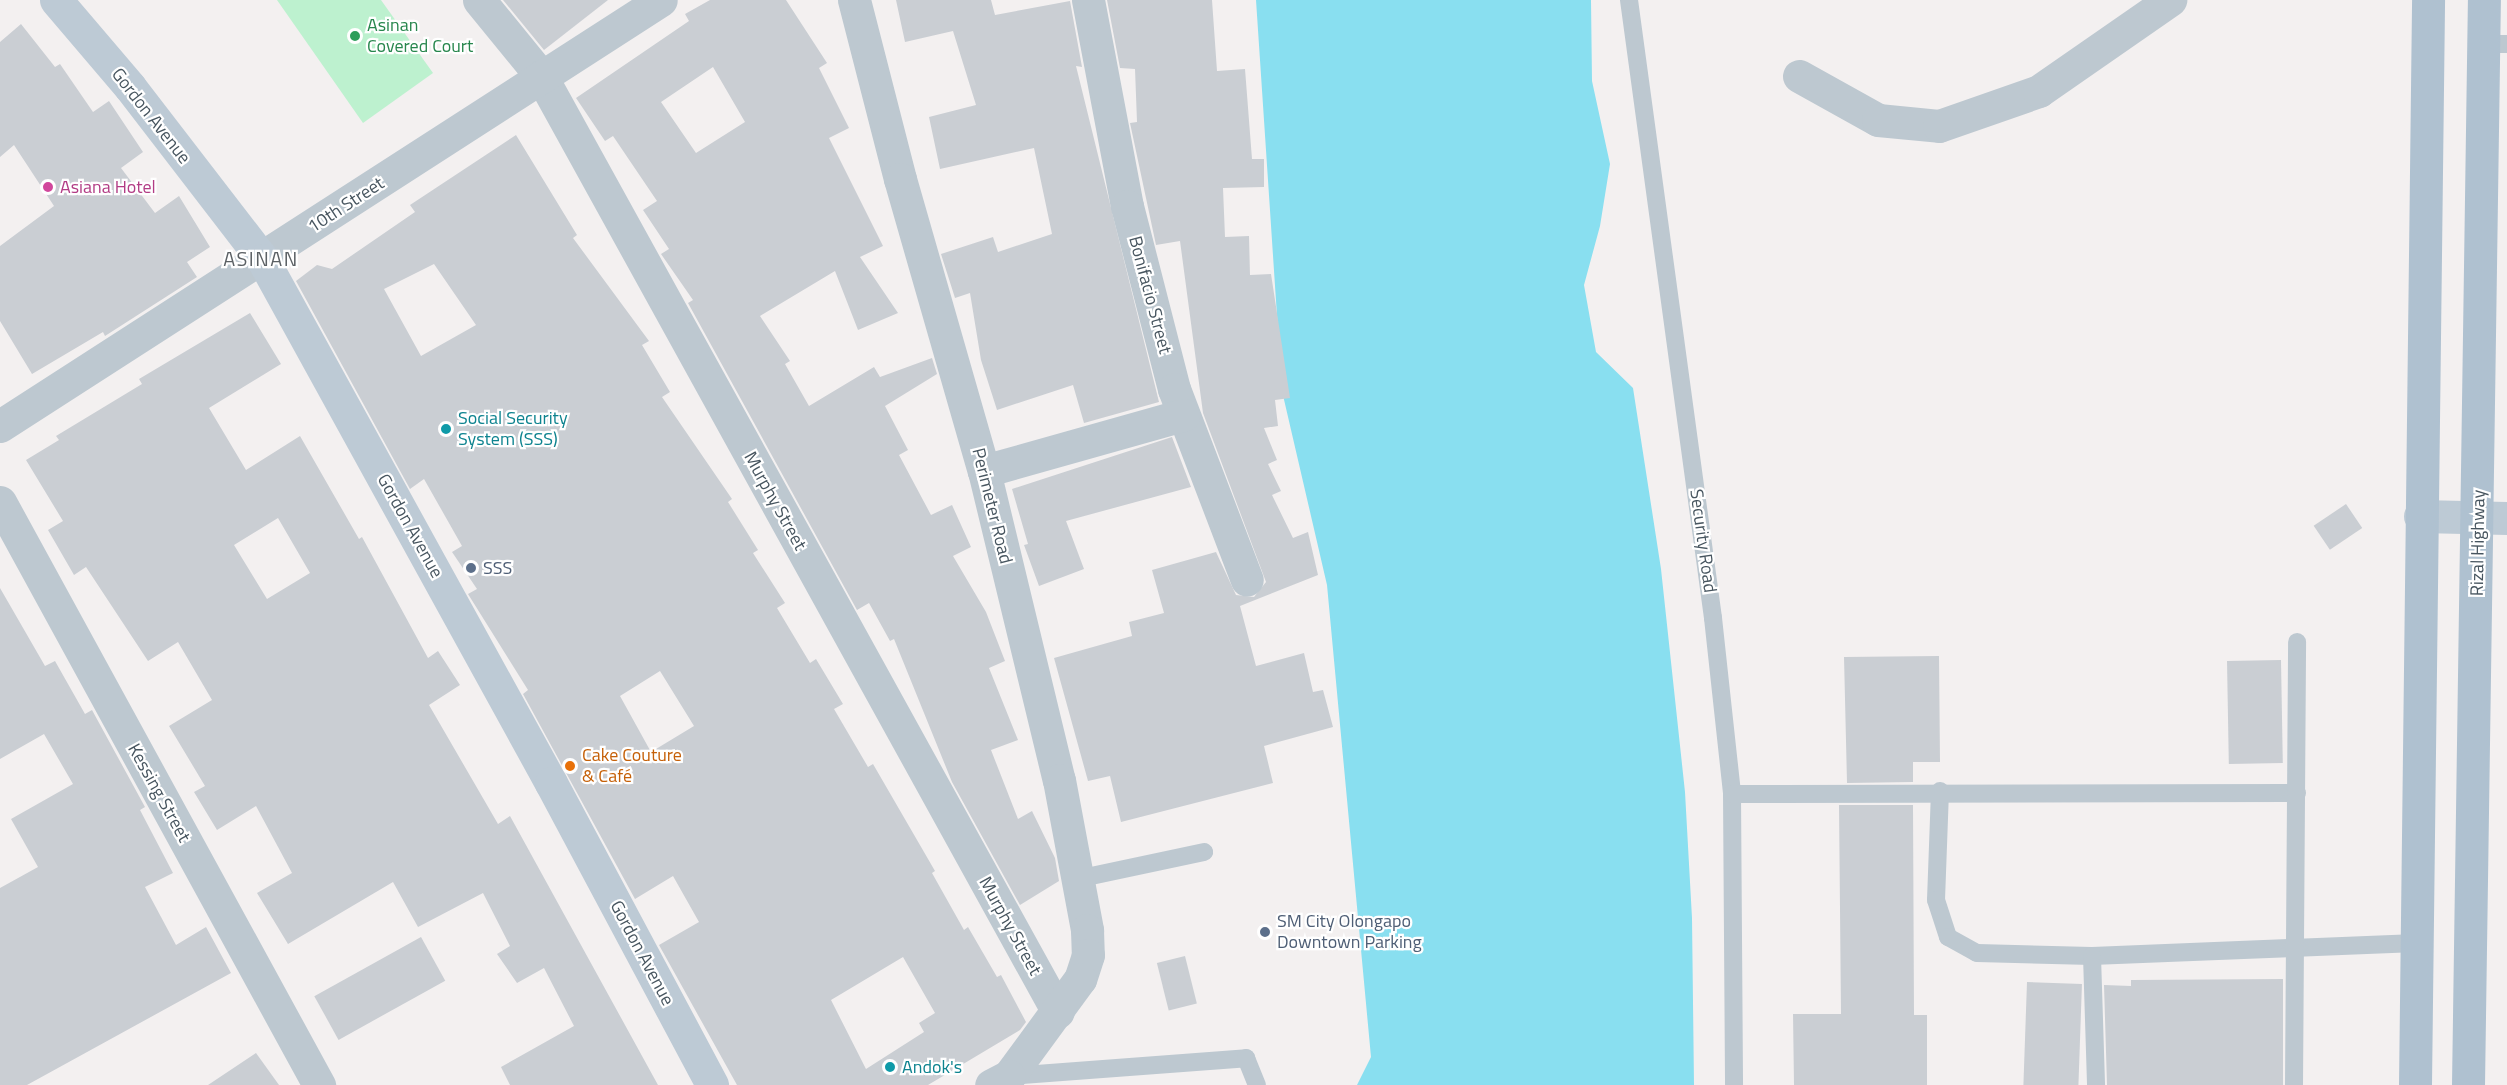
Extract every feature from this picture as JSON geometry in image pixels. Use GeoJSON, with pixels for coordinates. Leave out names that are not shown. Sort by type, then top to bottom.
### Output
{"type":"FeatureCollection","features":[{"type":"Feature","properties":{"kind":"main road","name":"Gordon Avenue"},"geometry":{"type":"LineString","coordinates":[[56,0],[130,87],[263,260],[545,772],[712,1085]]}},
{"type":"Feature","properties":{"kind":"main road"},"geometry":{"type":"LineString","coordinates":[[2415,1085],[2420,516],[2428,0]]}},
{"type":"Feature","properties":{"kind":"main road","name":"Rizal Highway"},"geometry":{"type":"LineString","coordinates":[[2468,1085],[2492,517],[2495,44],[2484,0]]}},
{"type":"Feature","properties":{"kind":"main road"},"geometry":{"type":"LineString","coordinates":[[2420,516],[2492,517]]}},
{"type":"Feature","properties":{"kind":"street","name":"Murphy Street"},"geometry":{"type":"LineString","coordinates":[[479,0],[541,76],[1058,1012]]}},
{"type":"Feature","properties":{"kind":"street","name":"10th Street"},"geometry":{"type":"LineString","coordinates":[[0,426],[263,260],[541,76],[661,0]]}},
{"type":"Feature","properties":{"kind":"street","name":"Perimeter Road"},"geometry":{"type":"LineString","coordinates":[[854,0],[900,179],[984,471],[1059,780],[1088,955],[1080,979],[1058,1012],[1000,1081]]}},
{"type":"Feature","properties":{"kind":"street","name":"Bonifacio Street"},"geometry":{"type":"LineString","coordinates":[[1088,0],[1127,206],[1183,415],[1247,580]]}},
{"type":"Feature","properties":{"kind":"street"},"geometry":{"type":"LineString","coordinates":[[1799,76],[1878,120],[1939,126],[2039,91],[2170,0]]}},
{"type":"Feature","properties":{"kind":"street"},"geometry":{"type":"LineString","coordinates":[[984,471],[1183,415]]}},
{"type":"Feature","properties":{"kind":"street","name":"Kessing Street"},"geometry":{"type":"LineString","coordinates":[[0,502],[319,1085]]}},
{"type":"Feature","properties":{"kind":"lane","name":"Security Road"},"geometry":{"type":"LineString","coordinates":[[1629,0],[1713,618],[1732,794],[1734,1085]]}},
{"type":"Feature","properties":{"kind":"lane"},"geometry":{"type":"LineString","coordinates":[[2294,1085],[2298,947],[2297,642]]}},
{"type":"Feature","properties":{"kind":"lane"},"geometry":{"type":"LineString","coordinates":[[1732,794],[1940,791],[2297,793]]}},
{"type":"Feature","properties":{"kind":"lane"},"geometry":{"type":"LineString","coordinates":[[1940,791],[1936,900],[1948,937],[1977,953],[2092,957],[2417,943]]}},
{"type":"Feature","properties":{"kind":"lane"},"geometry":{"type":"LineString","coordinates":[[1077,879],[1204,852]]}},
{"type":"Feature","properties":{"kind":"lane"},"geometry":{"type":"LineString","coordinates":[[2092,957],[2096,1085]]}},
{"type":"Feature","properties":{"kind":"lane"},"geometry":{"type":"LineString","coordinates":[[1000,1081],[1246,1058],[1257,1085]]}},
{"type":"Feature","properties":{"kind":"green space","name":"Asinan Covered Court"},"geometry":{"type":"Polygon","coordinates":[[[277,0],[381,0],[433,73],[363,123],[277,0]]]}},
{"type":"Feature","properties":{"kind":"water"},"geometry":{"type":"Polygon","coordinates":[[[1256,0],[1591,0],[1592,81],[1610,164],[1600,226],[1584,285],[1596,352],[1633,388],[1661,569],[1685,792],[1692,918],[1694,1085],[1357,1085],[1371,1057],[1327,585],[1282,391],[1256,0]]]}},
{"type":"Feature","properties":{"kind":"building"},"geometry":{"type":"Polygon","coordinates":[[[503,0],[608,0],[544,50],[503,0]]]}},
{"type":"Feature","properties":{"kind":"building"},"geometry":{"type":"Polygon","coordinates":[[[710,0],[786,0],[827,63],[819,68],[849,128],[829,138],[883,246],[860,257],[898,313],[858,330],[835,271],[760,316],[790,361],[785,364],[809,406],[874,367],[880,377],[932,358],[937,374],[885,406],[908,450],[899,455],[931,515],[952,505],[971,547],[953,556],[986,612],[1005,661],[989,668],[1018,740],[991,750],[1018,819],[1032,811],[1055,858],[1059,881],[1020,905],[952,782],[894,639],[890,641],[869,603],[857,610],[688,303],[693,300],[661,254],[669,249],[643,210],[657,201],[613,136],[605,141],[576,98],[689,21],[685,14],[710,0]],[[713,67],[661,102],[696,153],[745,122],[713,67]]]}},
{"type":"Feature","properties":{"kind":"building"},"geometry":{"type":"Polygon","coordinates":[[[896,0],[991,0],[995,15],[1070,1],[1082,67],[1076,66],[1159,402],[1084,423],[1073,385],[997,410],[981,360],[970,293],[955,298],[941,254],[993,237],[998,252],[1052,234],[1034,148],[940,169],[929,117],[976,105],[953,31],[905,42],[896,0]]]}},
{"type":"Feature","properties":{"kind":"building"},"geometry":{"type":"Polygon","coordinates":[[[1107,0],[1212,0],[1217,71],[1245,69],[1252,159],[1264,159],[1264,187],[1223,188],[1225,237],[1249,236],[1250,275],[1271,274],[1290,398],[1275,400],[1278,426],[1264,428],[1277,460],[1268,464],[1281,491],[1272,495],[1293,538],[1308,532],[1318,575],[1240,606],[1256,666],[1304,653],[1313,692],[1323,690],[1333,727],[1264,746],[1273,783],[1121,822],[1110,776],[1088,781],[1054,658],[1132,636],[1129,622],[1164,613],[1152,570],[1216,552],[1236,595],[1254,597],[1266,582],[1203,413],[1180,241],[1156,245],[1130,123],[1137,122],[1135,69],[1120,68],[1107,0]]]}},
{"type":"Feature","properties":{"kind":"building"},"geometry":{"type":"Polygon","coordinates":[[[21,24],[55,67],[60,64],[93,112],[109,101],[143,152],[121,168],[155,213],[179,196],[210,247],[187,262],[197,277],[105,336],[103,332],[32,374],[0,321],[0,246],[54,206],[14,145],[0,157],[0,42],[21,24]]]}},
{"type":"Feature","properties":{"kind":"building"},"geometry":{"type":"Polygon","coordinates":[[[516,135],[577,235],[573,238],[649,341],[642,345],[670,392],[662,397],[732,499],[728,502],[758,550],[753,553],[785,603],[777,608],[810,663],[816,659],[843,704],[834,709],[868,767],[873,764],[935,871],[932,873],[964,930],[968,927],[997,977],[1001,975],[1026,1022],[1020,1030],[928,1085],[737,1085],[659,945],[699,922],[673,876],[635,899],[523,694],[528,690],[468,594],[477,589],[452,552],[462,546],[424,479],[410,489],[296,281],[317,265],[332,269],[415,212],[410,205],[516,135]],[[434,264],[384,289],[421,356],[476,325],[434,264]],[[660,671],[620,696],[651,752],[694,726],[660,671]],[[903,957],[831,1000],[866,1069],[924,1032],[919,1023],[935,1013],[903,957]]]}},
{"type":"Feature","properties":{"kind":"building"},"geometry":{"type":"Polygon","coordinates":[[[250,313],[281,364],[209,408],[246,470],[300,436],[359,539],[362,537],[428,658],[438,651],[460,685],[429,705],[498,824],[510,816],[658,1085],[510,1085],[501,1067],[574,1026],[544,968],[517,983],[497,954],[510,946],[483,893],[418,927],[393,882],[288,944],[257,893],[292,873],[256,806],[217,830],[194,792],[205,786],[169,726],[212,700],[178,642],[148,661],[86,567],[74,575],[48,530],[63,521],[26,460],[59,440],[56,436],[142,384],[139,379],[250,313]],[[278,518],[234,545],[267,599],[310,573],[278,518]]]}},
{"type":"Feature","properties":{"kind":"building"},"geometry":{"type":"Polygon","coordinates":[[[1172,437],[1191,487],[1066,521],[1084,569],[1039,586],[1024,545],[1028,544],[1012,489],[1172,437]]]}},
{"type":"Feature","properties":{"kind":"building"},"geometry":{"type":"Polygon","coordinates":[[[2346,504],[2362,528],[2330,550],[2314,526],[2346,504]]]}},
{"type":"Feature","properties":{"kind":"building"},"geometry":{"type":"Polygon","coordinates":[[[0,588],[45,666],[55,661],[85,714],[92,710],[145,807],[140,810],[173,873],[145,887],[176,945],[206,927],[231,973],[27,1085],[0,1085],[0,888],[38,867],[11,819],[73,784],[44,734],[0,759],[0,588]]]}},
{"type":"Feature","properties":{"kind":"building"},"geometry":{"type":"Polygon","coordinates":[[[1939,656],[1940,762],[1913,762],[1913,782],[1847,783],[1844,657],[1939,656]]]}},
{"type":"Feature","properties":{"kind":"building"},"geometry":{"type":"Polygon","coordinates":[[[2281,660],[2283,763],[2229,764],[2227,661],[2281,660]]]}},
{"type":"Feature","properties":{"kind":"building"},"geometry":{"type":"Polygon","coordinates":[[[1839,805],[1913,805],[1914,1015],[1927,1015],[1927,1085],[1794,1085],[1793,1014],[1841,1014],[1839,805]]]}},
{"type":"Feature","properties":{"kind":"building"},"geometry":{"type":"Polygon","coordinates":[[[421,937],[445,981],[339,1040],[314,996],[421,937]]]}},
{"type":"Feature","properties":{"kind":"building"},"geometry":{"type":"Polygon","coordinates":[[[1185,956],[1197,1004],[1169,1011],[1157,963],[1185,956]]]}},
{"type":"Feature","properties":{"kind":"building"},"geometry":{"type":"Polygon","coordinates":[[[2283,979],[2283,1085],[2107,1085],[2104,985],[2131,986],[2131,980],[2283,979]]]}},
{"type":"Feature","properties":{"kind":"building"},"geometry":{"type":"Polygon","coordinates":[[[2027,982],[2082,984],[2078,1085],[2023,1085],[2027,982]]]}},
{"type":"Feature","properties":{"kind":"building"},"geometry":{"type":"Polygon","coordinates":[[[256,1053],[279,1085],[208,1085],[256,1053]]]}},
{"type":"Feature","properties":{"kind":"place","name":"Asinan Covered Court"},"geometry":{"type":"Point","coordinates":[355,36]}},
{"type":"Feature","properties":{"kind":"place","name":"Asiana Hotel"},"geometry":{"type":"Point","coordinates":[48,187]}},
{"type":"Feature","properties":{"kind":"place","name":"Social Security System (SSS)"},"geometry":{"type":"Point","coordinates":[446,429]}},
{"type":"Feature","properties":{"kind":"place","name":"SSS"},"geometry":{"type":"Point","coordinates":[471,568]}},
{"type":"Feature","properties":{"kind":"place","name":"Cake Couture & Café"},"geometry":{"type":"Point","coordinates":[570,766]}},
{"type":"Feature","properties":{"kind":"place","name":"SM City Olongapo Downtown Parking"},"geometry":{"type":"Point","coordinates":[1265,932]}},
{"type":"Feature","properties":{"kind":"place","name":"Andok's"},"geometry":{"type":"Point","coordinates":[890,1067]}},
{"type":"Feature","properties":{"kind":"district","name":"ASINAN"},"geometry":{"type":"Point","coordinates":[261,258]}}]}
